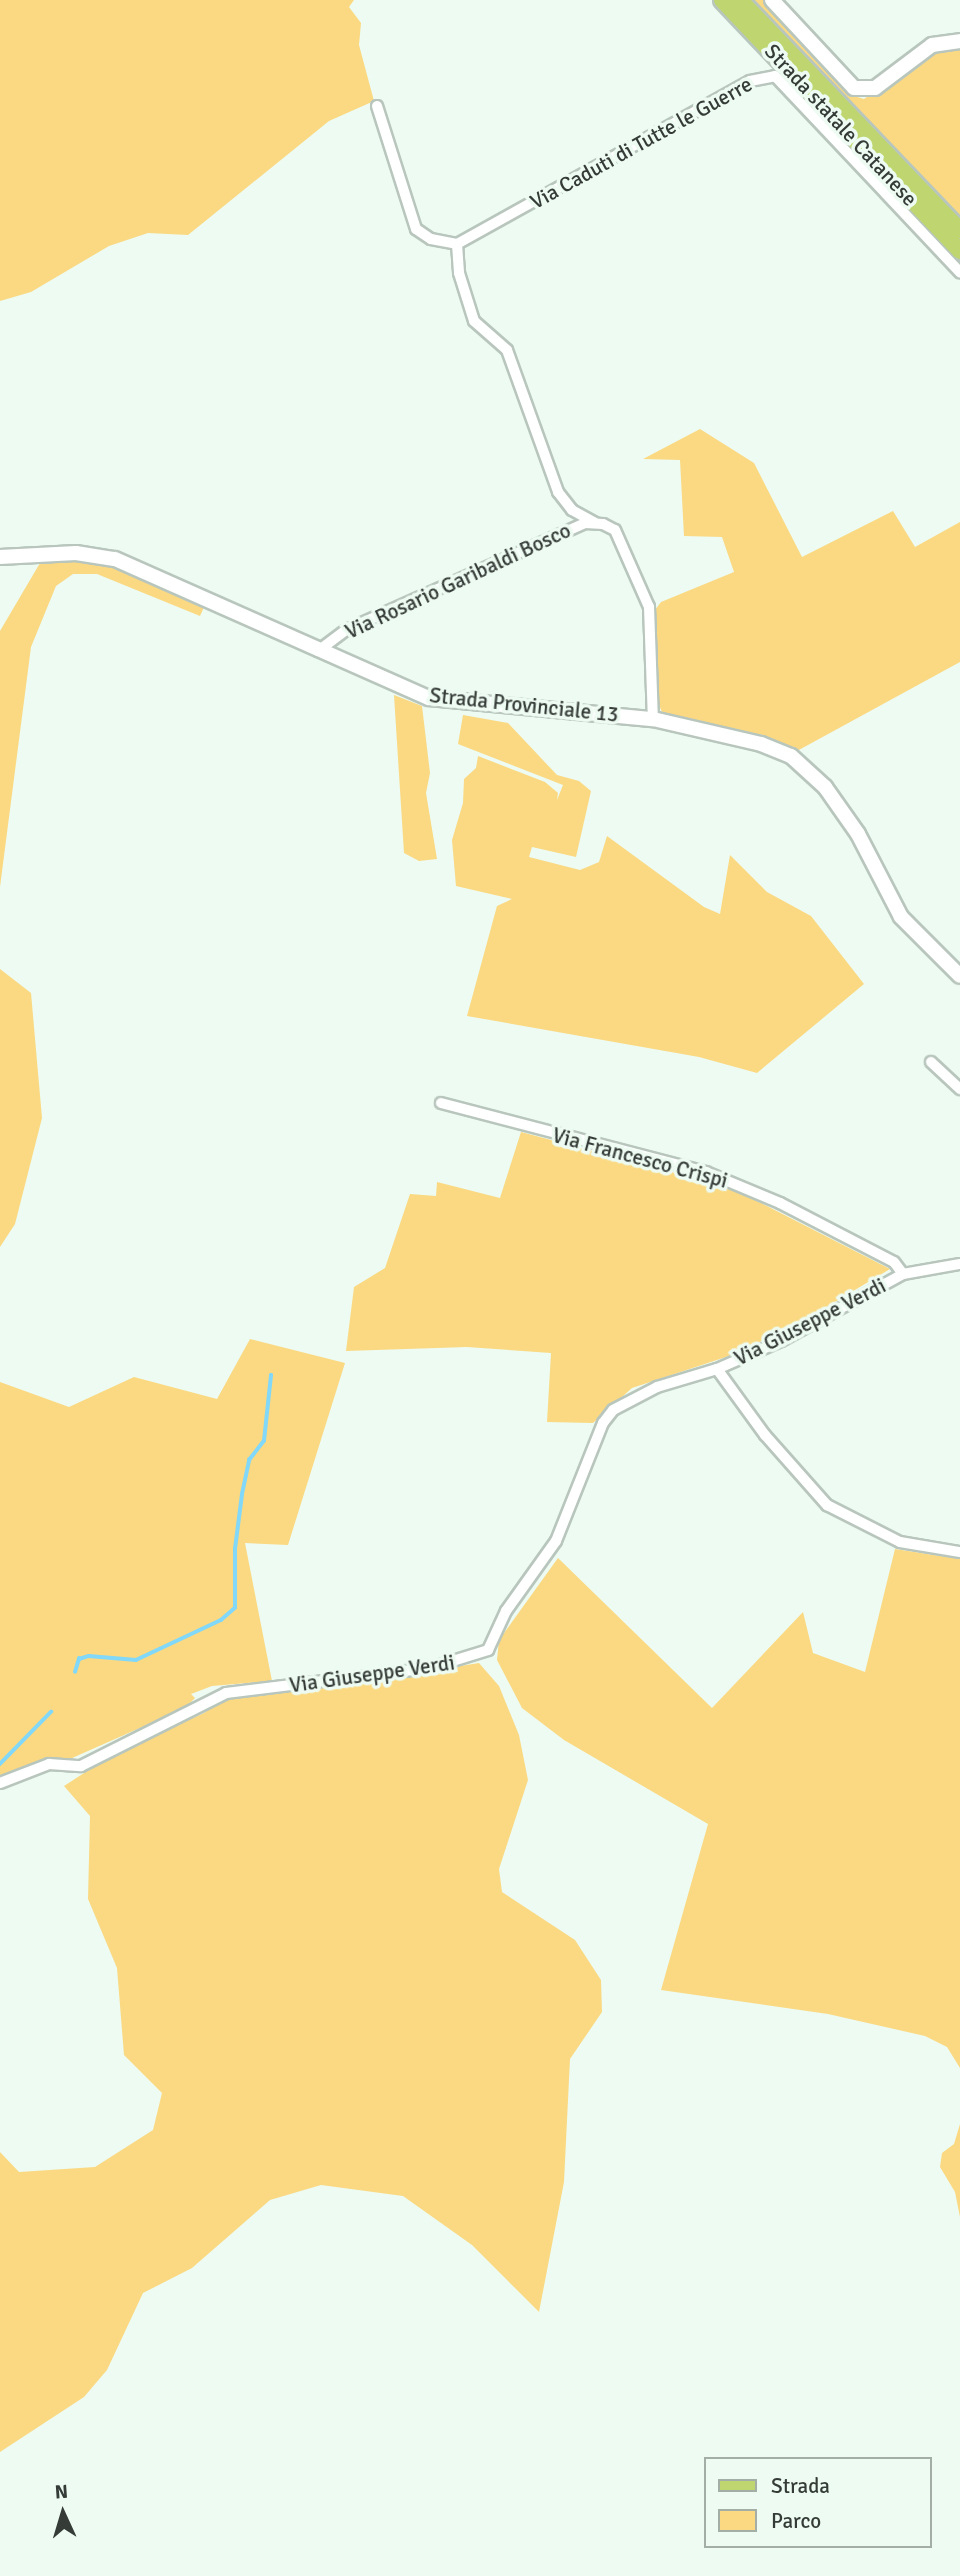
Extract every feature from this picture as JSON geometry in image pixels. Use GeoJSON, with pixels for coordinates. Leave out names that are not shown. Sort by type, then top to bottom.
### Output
{"type":"FeatureCollection","features":[{"type":"Feature","properties":{"kind":"main road","name":"Strada statale Catanese"},"geometry":{"type":"LineString","coordinates":[[722,0],[960,251]]}},
{"type":"Feature","properties":{"kind":"main road","name":"Strada statale Catanese"},"geometry":{"type":"LineString","coordinates":[[740,0],[960,230]]}},
{"type":"Feature","properties":{"kind":"main road"},"geometry":{"type":"LineString","coordinates":[[772,0],[854,88],[876,88],[932,45],[960,41]]}},
{"type":"Feature","properties":{"kind":"main road","name":"Strada Provinciale 13"},"geometry":{"type":"LineString","coordinates":[[0,558],[99,554],[317,652],[429,698],[653,719],[761,744],[809,769],[858,834],[901,917],[960,976]]}},
{"type":"Feature","properties":{"kind":"street","name":"Via Caduti di Tutte le Guerre"},"geometry":{"type":"LineString","coordinates":[[457,244],[750,81],[775,76],[960,272]]}},
{"type":"Feature","properties":{"kind":"street"},"geometry":{"type":"LineString","coordinates":[[377,106],[416,229],[431,239],[457,244],[459,273],[474,321],[507,350],[558,492],[572,510],[595,523]]}},
{"type":"Feature","properties":{"kind":"street","name":"Via Rosario Garibaldi Bosco"},"geometry":{"type":"LineString","coordinates":[[317,652],[346,630],[595,523],[615,530],[649,607],[653,719]]}},
{"type":"Feature","properties":{"kind":"street"},"geometry":{"type":"LineString","coordinates":[[931,1062],[960,1089]]}},
{"type":"Feature","properties":{"kind":"street","name":"Via Francesco Crispi"},"geometry":{"type":"LineString","coordinates":[[442,1103],[706,1171],[780,1203],[894,1262],[903,1274]]}},
{"type":"Feature","properties":{"kind":"street","name":"Via Giuseppe Verdi"},"geometry":{"type":"LineString","coordinates":[[0,1783],[49,1764],[80,1766],[226,1693],[430,1668],[488,1650],[506,1611],[556,1541],[603,1423],[614,1410],[657,1387],[717,1369],[781,1341],[903,1274],[960,1264]]}},
{"type":"Feature","properties":{"kind":"street"},"geometry":{"type":"LineString","coordinates":[[717,1369],[765,1435],[827,1505],[900,1542],[958,1550]]}},
{"type":"Feature","properties":{"kind":"green space"},"geometry":{"type":"Polygon","coordinates":[[[0,0],[354,0],[349,7],[361,23],[359,45],[374,101],[329,121],[188,235],[148,233],[109,246],[31,292],[0,301],[0,0]]]}},
{"type":"Feature","properties":{"kind":"green space"},"geometry":{"type":"Polygon","coordinates":[[[750,0],[764,0],[854,96],[864,99],[933,51],[960,46],[960,220],[750,0]]]}},
{"type":"Feature","properties":{"kind":"green space"},"geometry":{"type":"Polygon","coordinates":[[[700,429],[754,463],[802,557],[893,511],[915,547],[960,522],[960,662],[797,751],[763,735],[663,715],[654,692],[655,610],[661,602],[734,572],[722,537],[684,536],[680,460],[643,459],[700,429]]]}},
{"type":"Feature","properties":{"kind":"green space"},"geometry":{"type":"Polygon","coordinates":[[[77,559],[122,568],[205,605],[200,616],[97,574],[73,574],[56,586],[31,647],[0,887],[0,631],[40,563],[77,559]]]}},
{"type":"Feature","properties":{"kind":"green space"},"geometry":{"type":"Polygon","coordinates":[[[394,695],[422,706],[430,773],[426,793],[437,859],[419,861],[404,853],[394,695]]]}},
{"type":"Feature","properties":{"kind":"green space"},"geometry":{"type":"Polygon","coordinates":[[[463,715],[508,723],[557,775],[579,781],[591,791],[576,857],[532,847],[529,857],[580,870],[599,862],[607,836],[704,907],[720,914],[730,855],[767,892],[811,916],[864,984],[757,1073],[699,1057],[467,1016],[497,906],[512,899],[456,886],[452,840],[463,803],[464,779],[476,768],[478,756],[545,782],[558,793],[557,800],[563,785],[458,744],[463,715]]]}},
{"type":"Feature","properties":{"kind":"green space"},"geometry":{"type":"Polygon","coordinates":[[[0,969],[31,993],[42,1118],[15,1224],[0,1247],[0,969]]]}},
{"type":"Feature","properties":{"kind":"green space"},"geometry":{"type":"Polygon","coordinates":[[[521,1132],[732,1188],[890,1269],[793,1327],[726,1357],[632,1388],[593,1423],[547,1422],[551,1353],[467,1347],[346,1351],[354,1287],[385,1268],[410,1194],[436,1196],[437,1182],[500,1198],[521,1132]]]}},
{"type":"Feature","properties":{"kind":"green space"},"geometry":{"type":"Polygon","coordinates":[[[250,1339],[345,1363],[288,1545],[245,1543],[272,1681],[212,1686],[191,1694],[195,1698],[185,1708],[0,1790],[0,1382],[69,1407],[134,1377],[217,1399],[250,1339]]]}},
{"type":"Feature","properties":{"kind":"green space"},"geometry":{"type":"Polygon","coordinates":[[[895,1549],[960,1559],[960,2068],[947,2047],[925,2036],[828,2014],[661,1990],[708,1824],[564,1740],[522,1708],[497,1660],[499,1640],[558,1558],[712,1708],[803,1612],[813,1653],[865,1672],[895,1549]]]}},
{"type":"Feature","properties":{"kind":"green space"},"geometry":{"type":"Polygon","coordinates":[[[479,1663],[499,1686],[519,1735],[528,1780],[499,1869],[502,1892],[575,1940],[601,1980],[602,2012],[570,2059],[564,2182],[539,2312],[472,2245],[403,2196],[321,2185],[270,2200],[192,2268],[143,2293],[107,2370],[84,2397],[0,2452],[0,2152],[19,2172],[95,2167],[153,2130],[162,2093],[124,2055],[117,1968],[88,1899],[90,1816],[64,1786],[118,1751],[204,1713],[227,1697],[324,1688],[479,1663]]]}},
{"type":"Feature","properties":{"kind":"green space"},"geometry":{"type":"Polygon","coordinates":[[[960,2124],[960,2217],[955,2192],[940,2167],[942,2153],[954,2144],[960,2124]]]}},
{"type":"Feature","properties":{"kind":"waterway"},"geometry":{"type":"LineString","coordinates":[[75,1672],[79,1659],[89,1656],[136,1660],[221,1620],[235,1608],[235,1549],[242,1494],[249,1460],[264,1441],[271,1375]]}},
{"type":"Feature","properties":{"kind":"waterway"},"geometry":{"type":"LineString","coordinates":[[0,1764],[51,1712]]}}]}
